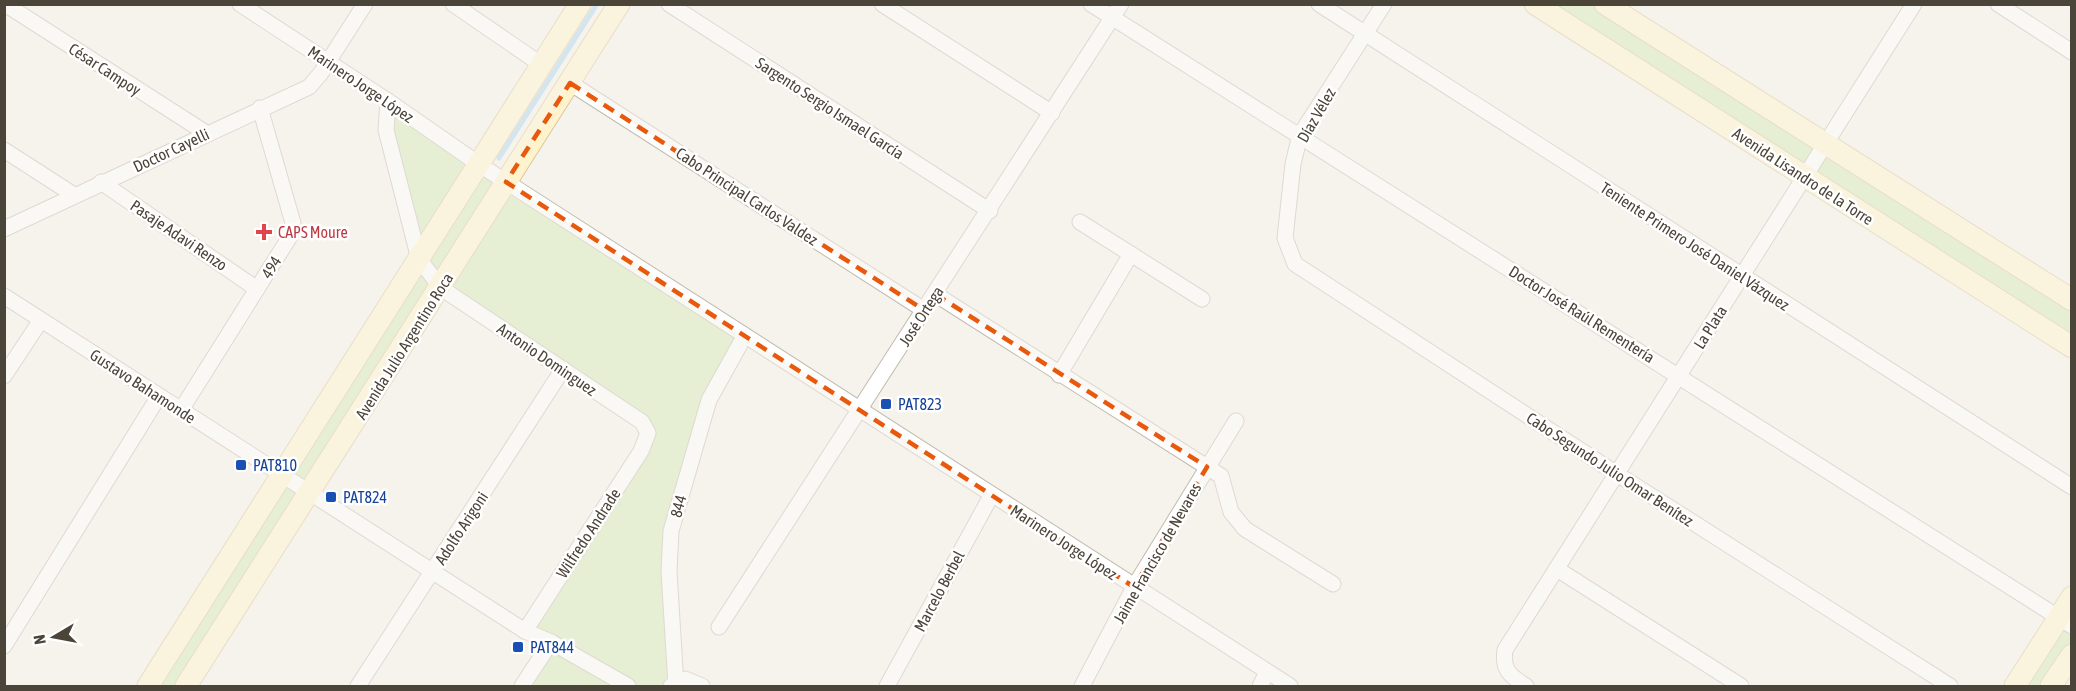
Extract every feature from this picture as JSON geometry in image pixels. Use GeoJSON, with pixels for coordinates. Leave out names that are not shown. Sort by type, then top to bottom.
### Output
{"type":"FeatureCollection","features":[{"type":"Feature","properties":{"kind":"main road","name":"Avenida Julio Argentino Roca"},"geometry":{"type":"LineString","coordinates":[[148,687],[580,4]]}},
{"type":"Feature","properties":{"kind":"main road","name":"Avenida Julio Argentino Roca"},"geometry":{"type":"LineString","coordinates":[[186,687],[619,4]]}},
{"type":"Feature","properties":{"kind":"main road","name":"Avenida Lisandro de la Torre"},"geometry":{"type":"LineString","coordinates":[[1535,4],[2072,347]]}},
{"type":"Feature","properties":{"kind":"main road"},"geometry":{"type":"LineString","coordinates":[[1605,4],[2072,300]]}},
{"type":"Feature","properties":{"kind":"main road"},"geometry":{"type":"LineString","coordinates":[[2015,687],[2065,622],[2072,597]]}},
{"type":"Feature","properties":{"kind":"main road"},"geometry":{"type":"LineString","coordinates":[[2052,687],[2072,655]]}},
{"type":"Feature","properties":{"kind":"street","name":"César Campoy"},"geometry":{"type":"LineString","coordinates":[[5,4],[206,133]]}},
{"type":"Feature","properties":{"kind":"street","name":"Marinero Jorge López"},"geometry":{"type":"LineString","coordinates":[[240,4],[388,101],[480,165],[744,337],[862,410],[991,496],[1290,687]]}},
{"type":"Feature","properties":{"kind":"street","name":"Doctor Cayelli"},"geometry":{"type":"LineString","coordinates":[[4,229],[309,87],[329,62],[365,4]]}},
{"type":"Feature","properties":{"kind":"street"},"geometry":{"type":"LineString","coordinates":[[453,4],[542,64]]}},
{"type":"Feature","properties":{"kind":"street","name":"Sargento Sergio Ismael García"},"geometry":{"type":"LineString","coordinates":[[669,4],[990,211]]}},
{"type":"Feature","properties":{"kind":"street"},"geometry":{"type":"LineString","coordinates":[[882,4],[1052,113]]}},
{"type":"Feature","properties":{"kind":"street","name":"Doctor José Raúl Rementería"},"geometry":{"type":"LineString","coordinates":[[1091,4],[2065,622]]}},
{"type":"Feature","properties":{"kind":"street","name":"José Ortega"},"geometry":{"type":"LineString","coordinates":[[719,627],[862,410],[924,309],[990,211],[1121,4]]}},
{"type":"Feature","properties":{"kind":"street","name":"Teniente Primero José Daniel Vázquez"},"geometry":{"type":"LineString","coordinates":[[1319,4],[2072,487]]}},
{"type":"Feature","properties":{"kind":"street","name":"Díaz Vélez"},"geometry":{"type":"LineString","coordinates":[[1285,238],[1293,164],[1300,135],[1384,4]]}},
{"type":"Feature","properties":{"kind":"street","name":"La Plata"},"geometry":{"type":"LineString","coordinates":[[1526,687],[1510,676],[1503,664],[1505,650],[1914,4]]}},
{"type":"Feature","properties":{"kind":"street"},"geometry":{"type":"LineString","coordinates":[[1998,4],[2072,52]]}},
{"type":"Feature","properties":{"kind":"street","name":"Cabo Principal Carlos Valdez"},"geometry":{"type":"LineString","coordinates":[[570,83],[924,309]]}},
{"type":"Feature","properties":{"kind":"street"},"geometry":{"type":"LineString","coordinates":[[388,101],[386,130],[419,259]]}},
{"type":"Feature","properties":{"kind":"street","name":"494"},"geometry":{"type":"LineString","coordinates":[[181,410],[289,238],[293,224],[260,108]]}},
{"type":"Feature","properties":{"kind":"street"},"geometry":{"type":"LineString","coordinates":[[4,150],[74,195]]}},
{"type":"Feature","properties":{"kind":"street","name":"Pasaje Adavi Renzo"},"geometry":{"type":"LineString","coordinates":[[101,182],[257,289]]}},
{"type":"Feature","properties":{"kind":"street"},"geometry":{"type":"LineString","coordinates":[[1080,222],[1202,299]]}},
{"type":"Feature","properties":{"kind":"street","name":"Cabo Segundo Julio Omar Benítez"},"geometry":{"type":"LineString","coordinates":[[1285,238],[1295,264],[1950,687]]}},
{"type":"Feature","properties":{"kind":"street"},"geometry":{"type":"LineString","coordinates":[[1059,375],[1131,254]]}},
{"type":"Feature","properties":{"kind":"street","name":"Antonio Dominguez"},"geometry":{"type":"LineString","coordinates":[[419,259],[441,288],[642,422],[648,433]]}},
{"type":"Feature","properties":{"kind":"street"},"geometry":{"type":"LineString","coordinates":[[935,294],[1221,476],[1231,512],[1245,529],[1333,584]]}},
{"type":"Feature","properties":{"kind":"street","name":"Gustavo Bahamonde"},"geometry":{"type":"LineString","coordinates":[[4,296],[310,493]]}},
{"type":"Feature","properties":{"kind":"street"},"geometry":{"type":"LineString","coordinates":[[4,376],[40,320]]}},
{"type":"Feature","properties":{"kind":"street","name":"844"},"geometry":{"type":"LineString","coordinates":[[674,685],[669,571],[671,531],[709,400],[744,337]]}},
{"type":"Feature","properties":{"kind":"street","name":"Adolfo Arigoni"},"geometry":{"type":"LineString","coordinates":[[358,687],[563,369]]}},
{"type":"Feature","properties":{"kind":"street"},"geometry":{"type":"LineString","coordinates":[[4,646],[159,396]]}},
{"type":"Feature","properties":{"kind":"street","name":"Jaime Francisco de Nevares"},"geometry":{"type":"LineString","coordinates":[[1082,687],[1134,587],[1236,421]]}},
{"type":"Feature","properties":{"kind":"street","name":"Wilfredo Andrade"},"geometry":{"type":"LineString","coordinates":[[525,631],[641,451],[648,433]]}},
{"type":"Feature","properties":{"kind":"street"},"geometry":{"type":"LineString","coordinates":[[310,493],[525,631],[551,642],[628,687]]}},
{"type":"Feature","properties":{"kind":"street","name":"Marcelo Berbel"},"geometry":{"type":"LineString","coordinates":[[887,687],[991,496]]}},
{"type":"Feature","properties":{"kind":"street"},"geometry":{"type":"LineString","coordinates":[[1557,569],[1741,687]]}},
{"type":"Feature","properties":{"kind":"street"},"geometry":{"type":"LineString","coordinates":[[522,687],[551,642]]}},
{"type":"Feature","properties":{"kind":"street"},"geometry":{"type":"LineString","coordinates":[[1260,687],[1267,672]]}},
{"type":"Feature","properties":{"kind":"street"},"geometry":{"type":"LineString","coordinates":[[674,685],[685,679],[702,687]]}},
{"type":"Feature","properties":{"kind":"highlighted area"},"geometry":{"type":"Polygon","coordinates":[[[570,83],[924,310],[935,294],[1207,467],[1134,587],[506,182],[570,83]]]}},
{"type":"Feature","properties":{"kind":"green space"},"geometry":{"type":"Polygon","coordinates":[[[1535,5],[1605,5],[2071,300],[2071,347],[1535,5]]]}},
{"type":"Feature","properties":{"kind":"green space"},"geometry":{"type":"Polygon","coordinates":[[[388,101],[744,337],[709,400],[671,531],[676,686],[522,686],[551,642],[525,631],[648,433],[441,288],[186,686],[148,686],[419,259],[388,101]]]}},
{"type":"Feature","properties":{"kind":"green space"},"geometry":{"type":"Polygon","coordinates":[[[2071,597],[2071,655],[2051,686],[2015,686],[2071,597]]]}},
{"type":"Feature","properties":{"kind":"waterway"},"geometry":{"type":"LineString","coordinates":[[499,158],[597,4]]}},
{"type":"Feature","properties":{"kind":"place","name":"CAPS Moure"},"geometry":{"type":"Point","coordinates":[264,232]}},
{"type":"Feature","properties":{"kind":"place","name":"PAT823"},"geometry":{"type":"Point","coordinates":[886,404]}},
{"type":"Feature","properties":{"kind":"place","name":"PAT810"},"geometry":{"type":"Point","coordinates":[241,465]}},
{"type":"Feature","properties":{"kind":"place","name":"PAT824"},"geometry":{"type":"Point","coordinates":[331,497]}},
{"type":"Feature","properties":{"kind":"place","name":"PAT844"},"geometry":{"type":"Point","coordinates":[518,647]}}]}
